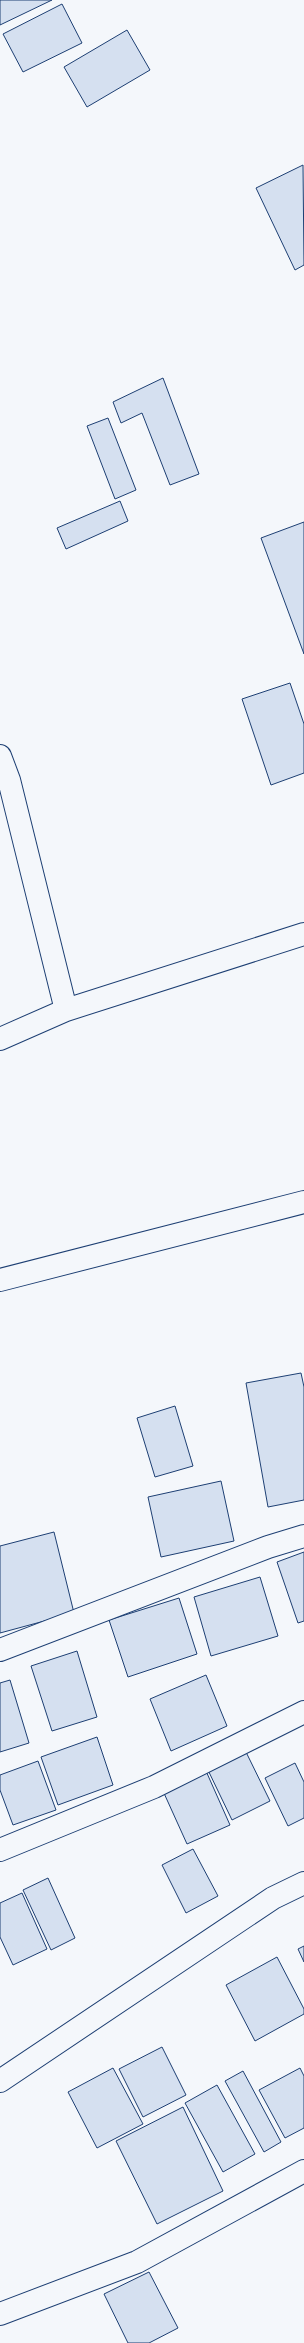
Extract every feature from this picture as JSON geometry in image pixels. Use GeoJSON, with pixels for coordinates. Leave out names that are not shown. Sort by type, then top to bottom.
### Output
{"type":"FeatureCollection","features":[{"type":"Feature","properties":{"kind":"street"},"geometry":{"type":"LineString","coordinates":[[0,756],[9,780],[66,1010]]}},
{"type":"Feature","properties":{"kind":"street"},"geometry":{"type":"LineString","coordinates":[[0,1039],[66,1010],[304,934]]}},
{"type":"Feature","properties":{"kind":"street"},"geometry":{"type":"LineString","coordinates":[[0,1280],[304,1202]]}},
{"type":"Feature","properties":{"kind":"street"},"geometry":{"type":"LineString","coordinates":[[0,1650],[268,1547],[304,1536]]}},
{"type":"Feature","properties":{"kind":"street"},"geometry":{"type":"LineString","coordinates":[[0,1850],[154,1788],[304,1712]]}},
{"type":"Feature","properties":{"kind":"street"},"geometry":{"type":"LineString","coordinates":[[0,2081],[273,1898],[304,1883]]}},
{"type":"Feature","properties":{"kind":"street"},"geometry":{"type":"LineString","coordinates":[[0,2314],[137,2262],[304,2171]]}},
{"type":"Feature","properties":{"kind":"building"},"geometry":{"type":"Polygon","coordinates":[[[0,0],[52,0],[0,25],[0,0]]]}},
{"type":"Feature","properties":{"kind":"building"},"geometry":{"type":"Polygon","coordinates":[[[62,4],[82,43],[23,72],[3,34],[62,4]]]}},
{"type":"Feature","properties":{"kind":"building"},"geometry":{"type":"Polygon","coordinates":[[[127,30],[150,70],[87,107],[64,67],[127,30]]]}},
{"type":"Feature","properties":{"kind":"building"},"geometry":{"type":"Polygon","coordinates":[[[303,165],[304,265],[295,270],[256,188],[303,165]]]}},
{"type":"Feature","properties":{"kind":"building"},"geometry":{"type":"Polygon","coordinates":[[[163,378],[199,474],[170,485],[142,413],[121,423],[113,402],[163,378]]]}},
{"type":"Feature","properties":{"kind":"building"},"geometry":{"type":"Polygon","coordinates":[[[108,418],[136,490],[115,499],[87,426],[108,418]]]}},
{"type":"Feature","properties":{"kind":"building"},"geometry":{"type":"Polygon","coordinates":[[[120,501],[128,521],[66,549],[57,528],[120,501]]]}},
{"type":"Feature","properties":{"kind":"building"},"geometry":{"type":"Polygon","coordinates":[[[304,522],[304,654],[261,538],[304,522]]]}},
{"type":"Feature","properties":{"kind":"building"},"geometry":{"type":"Polygon","coordinates":[[[290,683],[304,724],[304,773],[271,785],[242,699],[290,683]]]}},
{"type":"Feature","properties":{"kind":"building"},"geometry":{"type":"Polygon","coordinates":[[[301,1373],[304,1387],[304,1500],[268,1507],[246,1383],[301,1373]]]}},
{"type":"Feature","properties":{"kind":"building"},"geometry":{"type":"Polygon","coordinates":[[[175,1406],[193,1466],[155,1477],[137,1418],[175,1406]]]}},
{"type":"Feature","properties":{"kind":"building"},"geometry":{"type":"Polygon","coordinates":[[[221,1481],[234,1541],[161,1557],[148,1497],[221,1481]]]}},
{"type":"Feature","properties":{"kind":"building"},"geometry":{"type":"Polygon","coordinates":[[[54,1532],[74,1613],[0,1633],[0,1546],[54,1532]]]}},
{"type":"Feature","properties":{"kind":"building"},"geometry":{"type":"Polygon","coordinates":[[[304,1552],[304,1621],[298,1623],[277,1562],[304,1552]]]}},
{"type":"Feature","properties":{"kind":"building"},"geometry":{"type":"Polygon","coordinates":[[[260,1577],[278,1636],[211,1656],[194,1597],[260,1577]]]}},
{"type":"Feature","properties":{"kind":"building"},"geometry":{"type":"Polygon","coordinates":[[[179,1598],[197,1654],[128,1677],[109,1620],[179,1598]]]}},
{"type":"Feature","properties":{"kind":"building"},"geometry":{"type":"Polygon","coordinates":[[[77,1651],[97,1717],[52,1731],[31,1666],[77,1651]]]}},
{"type":"Feature","properties":{"kind":"building"},"geometry":{"type":"Polygon","coordinates":[[[206,1675],[227,1726],[171,1751],[150,1699],[206,1675]]]}},
{"type":"Feature","properties":{"kind":"building"},"geometry":{"type":"Polygon","coordinates":[[[10,1680],[29,1743],[0,1752],[0,1683],[10,1680]]]}},
{"type":"Feature","properties":{"kind":"building"},"geometry":{"type":"Polygon","coordinates":[[[97,1737],[113,1785],[58,1805],[41,1757],[97,1737]]]}},
{"type":"Feature","properties":{"kind":"building"},"geometry":{"type":"Polygon","coordinates":[[[245,1750],[270,1801],[232,1820],[207,1768],[245,1750]]]}},
{"type":"Feature","properties":{"kind":"building"},"geometry":{"type":"Polygon","coordinates":[[[38,1761],[56,1810],[13,1825],[0,1790],[0,1775],[38,1761]]]}},
{"type":"Feature","properties":{"kind":"building"},"geometry":{"type":"Polygon","coordinates":[[[295,1763],[304,1782],[304,1818],[288,1826],[265,1778],[295,1763]]]}},
{"type":"Feature","properties":{"kind":"building"},"geometry":{"type":"Polygon","coordinates":[[[206,1771],[230,1825],[187,1844],[163,1791],[206,1771]]]}},
{"type":"Feature","properties":{"kind":"building"},"geometry":{"type":"Polygon","coordinates":[[[193,1849],[218,1896],[186,1913],[162,1865],[193,1849]]]}},
{"type":"Feature","properties":{"kind":"building"},"geometry":{"type":"Polygon","coordinates":[[[48,1878],[75,1938],[51,1950],[23,1890],[48,1878]]]}},
{"type":"Feature","properties":{"kind":"building"},"geometry":{"type":"Polygon","coordinates":[[[22,1893],[47,1949],[13,1965],[0,1937],[0,1903],[22,1893]]]}},
{"type":"Feature","properties":{"kind":"building"},"geometry":{"type":"Polygon","coordinates":[[[304,1946],[304,1962],[298,1949],[304,1946]]]}},
{"type":"Feature","properties":{"kind":"building"},"geometry":{"type":"Polygon","coordinates":[[[277,1957],[304,2009],[304,2014],[255,2041],[226,1985],[277,1957]]]}},
{"type":"Feature","properties":{"kind":"building"},"geometry":{"type":"Polygon","coordinates":[[[162,2047],[186,2095],[143,2117],[119,2069],[162,2047]]]}},
{"type":"Feature","properties":{"kind":"building"},"geometry":{"type":"Polygon","coordinates":[[[113,2068],[143,2124],[97,2148],[68,2092],[113,2068]]]}},
{"type":"Feature","properties":{"kind":"building"},"geometry":{"type":"Polygon","coordinates":[[[300,2068],[304,2076],[304,2128],[285,2138],[259,2090],[300,2068]]]}},
{"type":"Feature","properties":{"kind":"building"},"geometry":{"type":"Polygon","coordinates":[[[243,2071],[281,2142],[264,2152],[225,2081],[243,2071]]]}},
{"type":"Feature","properties":{"kind":"building"},"geometry":{"type":"Polygon","coordinates":[[[217,2085],[255,2154],[223,2172],[185,2103],[217,2085]]]}},
{"type":"Feature","properties":{"kind":"building"},"geometry":{"type":"Polygon","coordinates":[[[183,2107],[223,2191],[157,2224],[116,2141],[183,2107]]]}},
{"type":"Feature","properties":{"kind":"building"},"geometry":{"type":"Polygon","coordinates":[[[149,2272],[178,2328],[149,2343],[128,2343],[104,2294],[149,2272]]]}}]}
